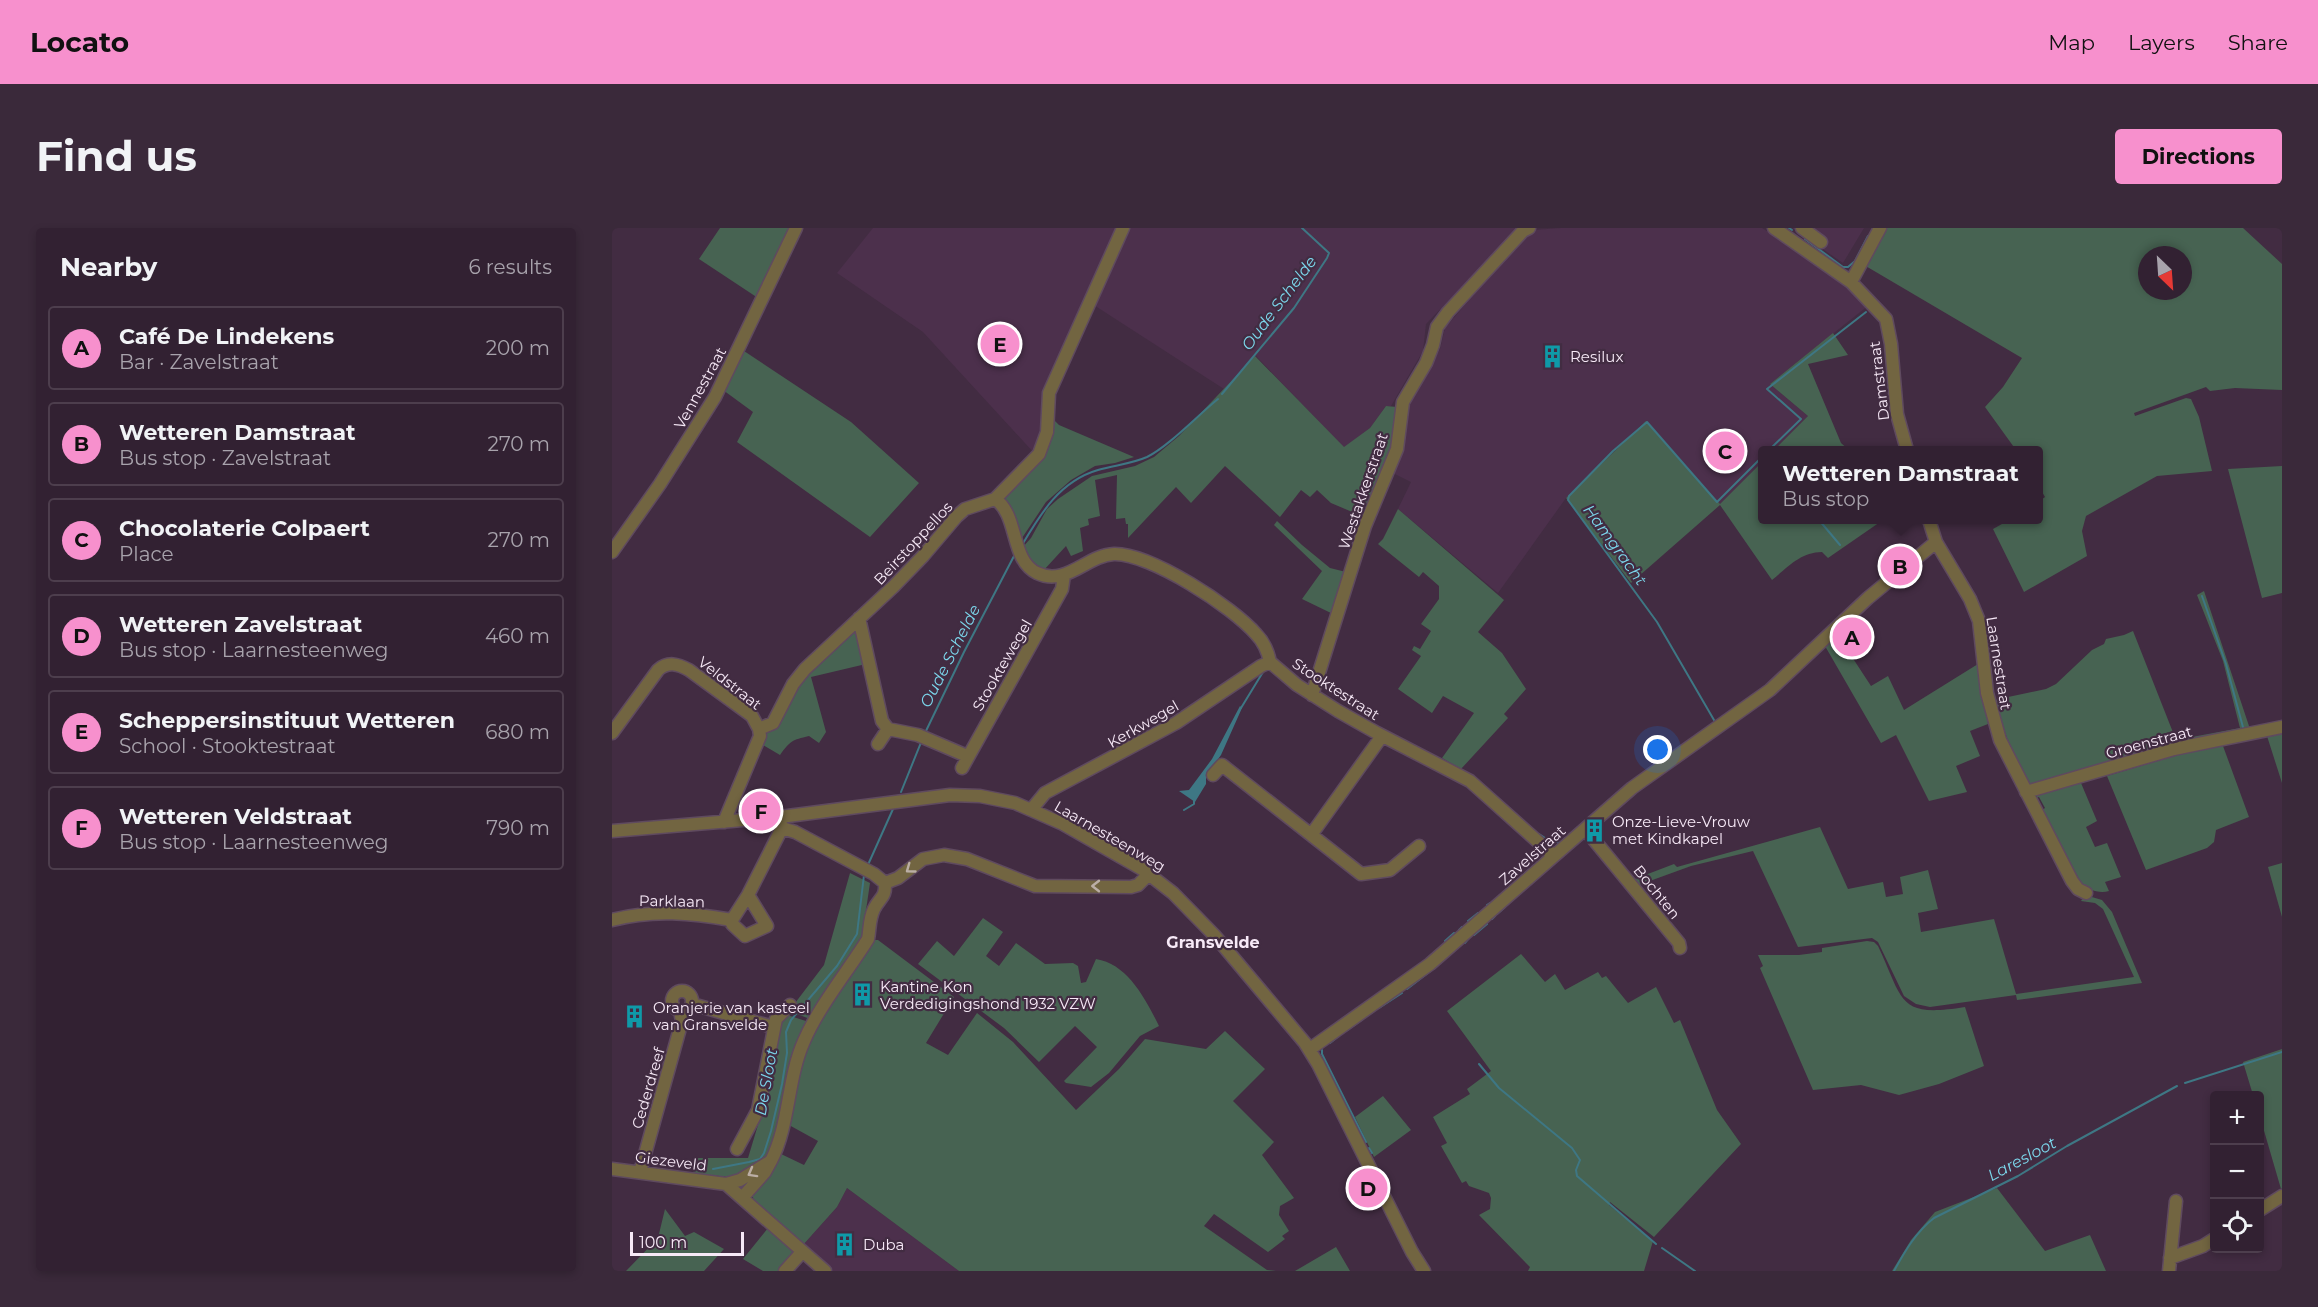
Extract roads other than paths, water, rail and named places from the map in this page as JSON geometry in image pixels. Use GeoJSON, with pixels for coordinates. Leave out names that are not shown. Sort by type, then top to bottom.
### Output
{"type":"FeatureCollection","features":[{"type":"Feature","properties":{"kind":"street","name":"Vennestraat"},"geometry":{"type":"LineString","coordinates":[[612,552],[660,484],[715,397],[796,228]]}},
{"type":"Feature","properties":{"kind":"street"},"geometry":{"type":"LineString","coordinates":[[1064,575],[1051,577],[1037,573],[1028,566],[1019,549],[1004,508],[995,499],[1039,454],[1044,444],[1047,432],[1049,393],[1123,228]]}},
{"type":"Feature","properties":{"kind":"street","name":"Westakkerstraat"},"geometry":{"type":"LineString","coordinates":[[1312,695],[1365,526],[1397,449],[1403,402],[1426,363],[1437,327],[1448,312],[1528,228]]}},
{"type":"Feature","properties":{"kind":"street","name":"Damstraat"},"geometry":{"type":"LineString","coordinates":[[1774,228],[1851,282],[1886,319],[1891,344],[1896,409],[1906,446]]}},
{"type":"Feature","properties":{"kind":"street"},"geometry":{"type":"LineString","coordinates":[[1794,242],[1803,228],[1821,242]]}},
{"type":"Feature","properties":{"kind":"street"},"geometry":{"type":"LineString","coordinates":[[1851,282],[1880,228]]}},
{"type":"Feature","properties":{"kind":"street","name":"Beirstoppellos"},"geometry":{"type":"LineString","coordinates":[[759,729],[773,723],[793,684],[805,669],[923,556],[957,516],[965,509],[995,499]]}},
{"type":"Feature","properties":{"kind":"street"},"geometry":{"type":"LineString","coordinates":[[1931,524],[1936,542]]}},
{"type":"Feature","properties":{"kind":"street","name":"Laarnestraat"},"geometry":{"type":"LineString","coordinates":[[1936,542],[1975,611],[1980,629],[1987,693],[1993,718],[2007,756],[2072,881],[2078,889],[2086,893]]}},
{"type":"Feature","properties":{"kind":"street","name":"Zavelstraat"},"geometry":{"type":"LineString","coordinates":[[1310,1049],[1430,964],[1632,788],[1770,690],[1868,598],[1936,542]]}},
{"type":"Feature","properties":{"kind":"street","name":"Stooktestraat"},"geometry":{"type":"LineString","coordinates":[[1064,575],[1105,555],[1116,554],[1164,570],[1195,586],[1249,626],[1269,654],[1270,662],[1312,695],[1382,736],[1470,781],[1554,856]]}},
{"type":"Feature","properties":{"kind":"street","name":"Stooktewegel"},"geometry":{"type":"LineString","coordinates":[[962,768],[1062,589],[1064,575]]}},
{"type":"Feature","properties":{"kind":"street"},"geometry":{"type":"LineString","coordinates":[[859,618],[882,721],[888,729],[923,736],[967,756]]}},
{"type":"Feature","properties":{"kind":"street","name":"Kerkwegel"},"geometry":{"type":"LineString","coordinates":[[1031,810],[1035,802],[1045,793],[1176,723],[1270,662]]}},
{"type":"Feature","properties":{"kind":"street","name":"Veldstraat"},"geometry":{"type":"LineString","coordinates":[[612,733],[658,670],[670,664],[678,664],[690,670],[752,716],[759,729],[757,744],[724,822]]}},
{"type":"Feature","properties":{"kind":"street","name":"Groenstraat"},"geometry":{"type":"LineString","coordinates":[[2026,792],[2174,749],[2282,727]]}},
{"type":"Feature","properties":{"kind":"street"},"geometry":{"type":"LineString","coordinates":[[878,744],[888,729]]}},
{"type":"Feature","properties":{"kind":"street"},"geometry":{"type":"LineString","coordinates":[[1311,835],[1382,736]]}},
{"type":"Feature","properties":{"kind":"street"},"geometry":{"type":"LineString","coordinates":[[1213,775],[1222,765],[1361,874],[1390,870],[1419,846]]}},
{"type":"Feature","properties":{"kind":"street","name":"Laarnesteenweg"},"geometry":{"type":"LineString","coordinates":[[612,831],[724,822],[781,822],[950,795],[980,796],[1015,803],[1063,824],[1149,874],[1186,905],[1310,1049],[1412,1252],[1424,1271]]}},
{"type":"Feature","properties":{"kind":"street"},"geometry":{"type":"LineString","coordinates":[[732,920],[748,895],[781,822],[885,883],[886,893],[874,909],[869,922],[868,939],[803,1041],[795,1066],[780,1143],[765,1172],[742,1198]]}},
{"type":"Feature","properties":{"kind":"street","name":"Bochten"},"geometry":{"type":"LineString","coordinates":[[1585,829],[1680,948]]}},
{"type":"Feature","properties":{"kind":"street"},"geometry":{"type":"LineString","coordinates":[[885,883],[898,878],[923,859],[944,855],[967,859],[1035,886],[1131,887],[1138,885],[1149,874]]}},
{"type":"Feature","properties":{"kind":"street","name":"Parklaan"},"geometry":{"type":"LineString","coordinates":[[612,920],[638,914],[696,914],[732,920],[732,924],[745,936],[766,926],[748,895]]}},
{"type":"Feature","properties":{"kind":"street","name":"Cederdreef"},"geometry":{"type":"LineString","coordinates":[[640,1172],[682,1021],[680,1011],[675,1007],[673,1000],[680,992],[690,995],[692,1004],[773,1027]]}},
{"type":"Feature","properties":{"kind":"street"},"geometry":{"type":"LineString","coordinates":[[680,1011],[688,1009],[692,1004]]}},
{"type":"Feature","properties":{"kind":"street"},"geometry":{"type":"LineString","coordinates":[[737,1149],[758,1110],[773,1027],[776,1019],[790,1005]]}},
{"type":"Feature","properties":{"kind":"street","name":"Giezeveld"},"geometry":{"type":"LineString","coordinates":[[612,1169],[726,1184],[740,1180],[771,1161]]}},
{"type":"Feature","properties":{"kind":"street","name":"Giezeveld"},"geometry":{"type":"LineString","coordinates":[[726,1184],[825,1271]]}},
{"type":"Feature","properties":{"kind":"street"},"geometry":{"type":"LineString","coordinates":[[2264,1207],[2282,1196]]}},
{"type":"Feature","properties":{"kind":"street"},"geometry":{"type":"LineString","coordinates":[[2169,1271],[2176,1201]]}},
{"type":"Feature","properties":{"kind":"street"},"geometry":{"type":"LineString","coordinates":[[2170,1258],[2210,1241]]}},
{"type":"Feature","properties":{"kind":"street"},"geometry":{"type":"LineString","coordinates":[[785,1271],[802,1252]]}},
{"type":"Feature","properties":{"kind":"water"},"geometry":{"type":"Polygon","coordinates":[[[1240,706],[1242,708],[1221,755],[1206,776],[1206,784],[1195,802],[1179,791],[1189,790],[1212,759],[1240,706]]]}},
{"type":"Feature","properties":{"kind":"waterway","name":"Oude Schelde"},"geometry":{"type":"LineString","coordinates":[[1222,394],[1294,308],[1327,258],[1329,253],[1302,228]]}},
{"type":"Feature","properties":{"kind":"waterway","name":"Hamgracht"},"geometry":{"type":"LineString","coordinates":[[1805,239],[1843,267],[1848,267],[1855,261],[1868,236]]}},
{"type":"Feature","properties":{"kind":"waterway","name":"Hamgracht"},"geometry":{"type":"LineString","coordinates":[[1773,446],[1801,419],[1767,389],[1866,312]]}},
{"type":"Feature","properties":{"kind":"waterway","name":"Oude Schelde"},"geometry":{"type":"LineString","coordinates":[[1022,545],[1044,510],[1062,490],[1085,475],[1135,461],[1156,452],[1218,399]]}},
{"type":"Feature","properties":{"kind":"waterway","name":"Hamgracht"},"geometry":{"type":"LineString","coordinates":[[1714,720],[1657,622],[1568,500],[1569,496],[1613,451],[1647,422],[1717,502],[1758,461]]}},
{"type":"Feature","properties":{"kind":"waterway"},"geometry":{"type":"LineString","coordinates":[[1822,524],[1840,545]]}},
{"type":"Feature","properties":{"kind":"waterway","name":"Oude Schelde"},"geometry":{"type":"LineString","coordinates":[[925,733],[1014,556]]}},
{"type":"Feature","properties":{"kind":"waterway"},"geometry":{"type":"LineString","coordinates":[[2202,596],[2226,664],[2244,731]]}},
{"type":"Feature","properties":{"kind":"waterway"},"geometry":{"type":"LineString","coordinates":[[1241,708],[1263,672]]}},
{"type":"Feature","properties":{"kind":"waterway","name":"Oude Schelde"},"geometry":{"type":"LineString","coordinates":[[901,792],[922,740]]}},
{"type":"Feature","properties":{"kind":"waterway"},"geometry":{"type":"LineString","coordinates":[[1184,810],[1194,804],[1194,801]]}},
{"type":"Feature","properties":{"kind":"waterway","name":"De Sloot"},"geometry":{"type":"LineString","coordinates":[[867,867],[893,809]]}},
{"type":"Feature","properties":{"kind":"waterway"},"geometry":{"type":"LineString","coordinates":[[1567,837],[1585,821]]}},
{"type":"Feature","properties":{"kind":"waterway"},"geometry":{"type":"LineString","coordinates":[[1539,834],[1551,842],[1559,842]]}},
{"type":"Feature","properties":{"kind":"waterway","name":"De Sloot"},"geometry":{"type":"LineString","coordinates":[[713,1169],[760,1159],[764,1153],[782,1084],[787,1053],[786,1032],[791,1020],[837,966],[857,934],[864,875]]}},
{"type":"Feature","properties":{"kind":"waterway"},"geometry":{"type":"LineString","coordinates":[[1497,914],[1505,907]]}},
{"type":"Feature","properties":{"kind":"waterway"},"geometry":{"type":"LineString","coordinates":[[1468,921],[1478,913]]}},
{"type":"Feature","properties":{"kind":"waterway"},"geometry":{"type":"LineString","coordinates":[[1492,919],[1495,916]]}},
{"type":"Feature","properties":{"kind":"waterway"},"geometry":{"type":"LineString","coordinates":[[1474,935],[1487,924]]}},
{"type":"Feature","properties":{"kind":"waterway"},"geometry":{"type":"LineString","coordinates":[[1459,930],[1462,927]]}},
{"type":"Feature","properties":{"kind":"waterway"},"geometry":{"type":"LineString","coordinates":[[1445,941],[1454,933]]}},
{"type":"Feature","properties":{"kind":"waterway"},"geometry":{"type":"LineString","coordinates":[[1465,943],[1469,938]]}},
{"type":"Feature","properties":{"kind":"waterway"},"geometry":{"type":"LineString","coordinates":[[1407,989],[1437,966]]}},
{"type":"Feature","properties":{"kind":"waterway"},"geometry":{"type":"LineString","coordinates":[[1379,1008],[1402,993]]}},
{"type":"Feature","properties":{"kind":"waterway"},"geometry":{"type":"LineString","coordinates":[[1367,1016],[1374,1011]]}},
{"type":"Feature","properties":{"kind":"waterway"},"geometry":{"type":"LineString","coordinates":[[1346,1031],[1363,1019]]}},
{"type":"Feature","properties":{"kind":"waterway"},"geometry":{"type":"LineString","coordinates":[[1330,1043],[1340,1035]]}},
{"type":"Feature","properties":{"kind":"waterway"},"geometry":{"type":"LineString","coordinates":[[1322,1050],[1366,1142]]}},
{"type":"Feature","properties":{"kind":"waterway","name":"Laresloot"},"geometry":{"type":"LineString","coordinates":[[2185,1083],[2282,1052]]}},
{"type":"Feature","properties":{"kind":"waterway"},"geometry":{"type":"LineString","coordinates":[[1479,1064],[1499,1088],[1572,1148],[1580,1160],[1576,1170],[1577,1176],[1656,1244]]}},
{"type":"Feature","properties":{"kind":"waterway","name":"Laresloot"},"geometry":{"type":"LineString","coordinates":[[1894,1271],[1916,1236],[1934,1218],[2018,1176],[2067,1146],[2177,1086]]}},
{"type":"Feature","properties":{"kind":"waterway"},"geometry":{"type":"LineString","coordinates":[[1369,1148],[1372,1153]]}},
{"type":"Feature","properties":{"kind":"waterway"},"geometry":{"type":"LineString","coordinates":[[1662,1248],[1695,1271]]}},
{"type":"Feature","properties":{"kind":"place","name":"Scheppersinstituut Wetteren"},"geometry":{"type":"Point","coordinates":[1000,344]}},
{"type":"Feature","properties":{"kind":"place","name":"Resilux"},"geometry":{"type":"Point","coordinates":[1552,356]}},
{"type":"Feature","properties":{"kind":"place","name":"Chocolaterie Colpaert"},"geometry":{"type":"Point","coordinates":[1725,451]}},
{"type":"Feature","properties":{"kind":"place","name":"Wetteren Damstraat"},"geometry":{"type":"Point","coordinates":[1900,566]}},
{"type":"Feature","properties":{"kind":"place","name":"Café De Lindekens"},"geometry":{"type":"Point","coordinates":[1852,637]}},
{"type":"Feature","properties":{"kind":"place","name":"Wetteren Veldstraat"},"geometry":{"type":"Point","coordinates":[761,811]}},
{"type":"Feature","properties":{"kind":"place","name":"Onze-Lieve-Vrouw met Kindkapel"},"geometry":{"type":"Point","coordinates":[1594,830]}},
{"type":"Feature","properties":{"kind":"place","name":"Kantine Kon Verdedigingshond 1932 VZW"},"geometry":{"type":"Point","coordinates":[862,995]}},
{"type":"Feature","properties":{"kind":"place","name":"Oranjerie van kasteel van Gransvelde"},"geometry":{"type":"Point","coordinates":[635,1016]}},
{"type":"Feature","properties":{"kind":"place","name":"Wetteren Zavelstraat"},"geometry":{"type":"Point","coordinates":[1368,1188]}},
{"type":"Feature","properties":{"kind":"place","name":"Duba"},"geometry":{"type":"Point","coordinates":[845,1244]}},
{"type":"Feature","properties":{"kind":"district","name":"Gransvelde"},"geometry":{"type":"Point","coordinates":[1213,942]}}]}
